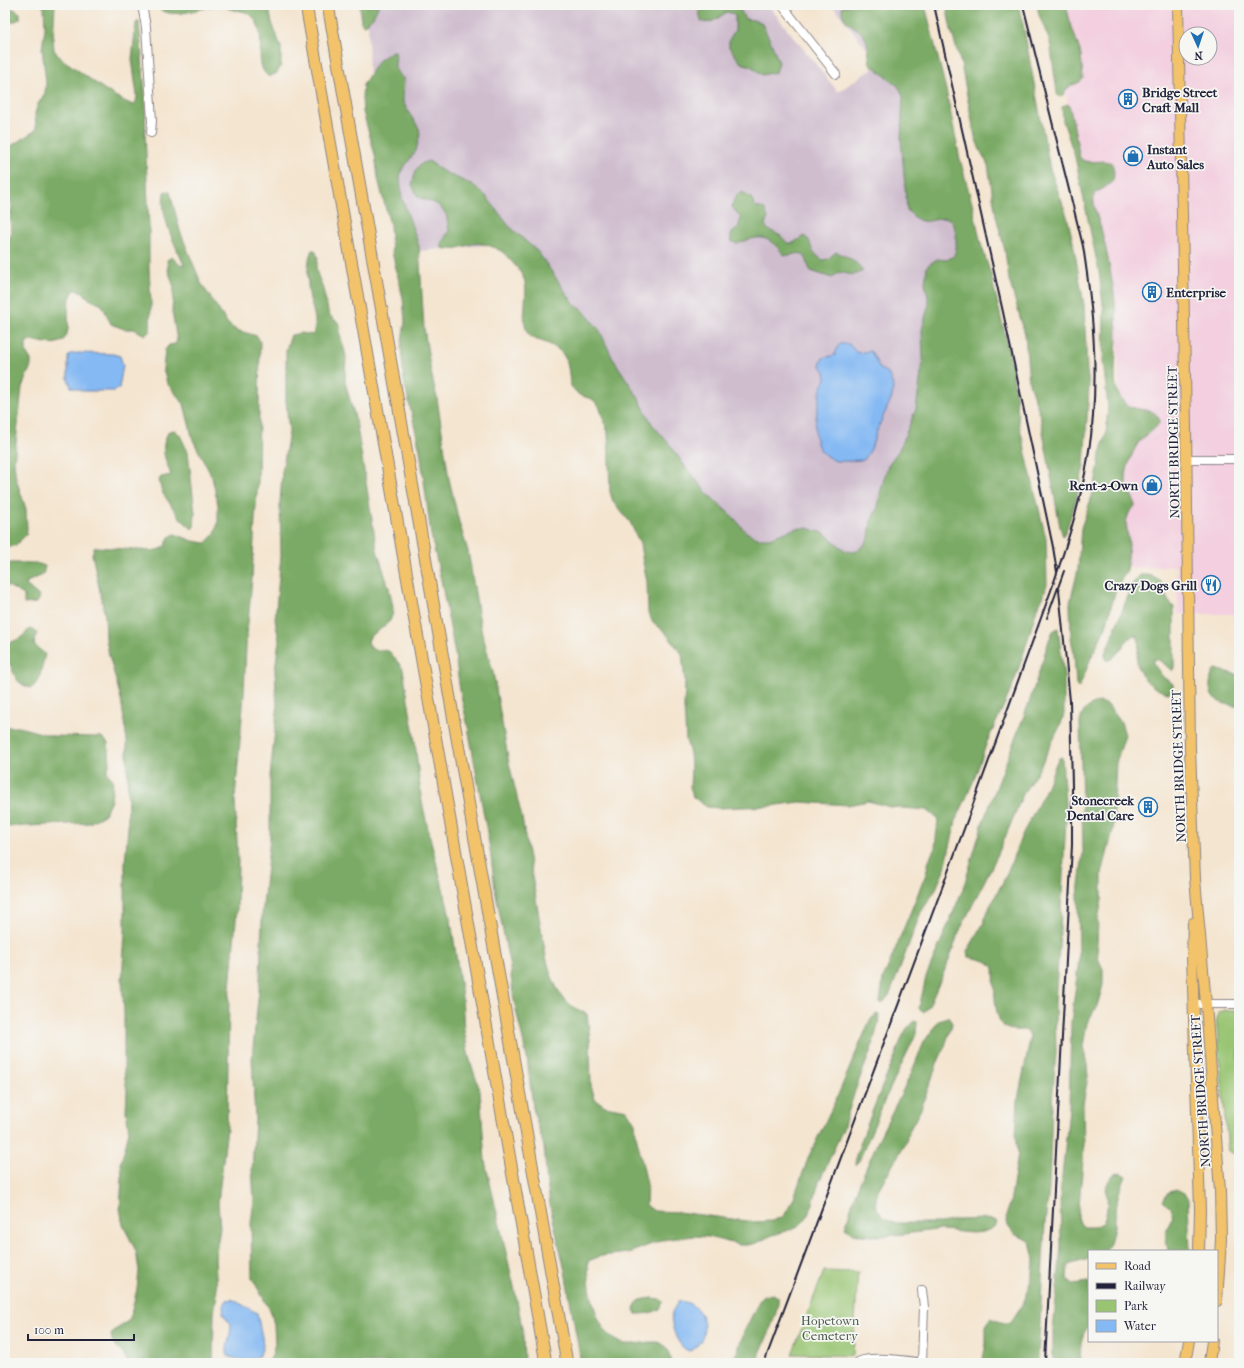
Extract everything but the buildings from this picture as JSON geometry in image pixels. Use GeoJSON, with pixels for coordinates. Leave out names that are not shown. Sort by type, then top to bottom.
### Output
{"type":"FeatureCollection","features":[{"type":"Feature","properties":{"kind":"highway"},"geometry":{"type":"LineString","coordinates":[[306,5],[546,1363]]}},
{"type":"Feature","properties":{"kind":"highway"},"geometry":{"type":"LineString","coordinates":[[328,5],[567,1363]]}},
{"type":"Feature","properties":{"kind":"main road","name":"NORTH BRIDGE STREET"},"geometry":{"type":"LineString","coordinates":[[1178,5],[1187,459],[1189,675],[1195,879],[1220,1191],[1221,1240],[1218,1286]]}},
{"type":"Feature","properties":{"kind":"main road","name":"NORTH BRIDGE STREET"},"geometry":{"type":"LineString","coordinates":[[1195,879],[1192,955],[1199,1166],[1199,1250]]}},
{"type":"Feature","properties":{"kind":"main road"},"geometry":{"type":"LineString","coordinates":[[1185,1363],[1189,1342]]}},
{"type":"Feature","properties":{"kind":"main road"},"geometry":{"type":"LineString","coordinates":[[1209,1363],[1212,1342]]}},
{"type":"Feature","properties":{"kind":"street"},"geometry":{"type":"LineString","coordinates":[[142,5],[146,27],[152,121],[151,133]]}},
{"type":"Feature","properties":{"kind":"street"},"geometry":{"type":"LineString","coordinates":[[782,5],[836,74]]}},
{"type":"Feature","properties":{"kind":"street"},"geometry":{"type":"LineString","coordinates":[[1187,459],[1239,459]]}},
{"type":"Feature","properties":{"kind":"street"},"geometry":{"type":"LineString","coordinates":[[1194,1004],[1239,1004]]}},
{"type":"Feature","properties":{"kind":"street"},"geometry":{"type":"LineString","coordinates":[[857,1363],[860,1360],[870,1358],[922,1363],[924,1307],[922,1290]]}},
{"type":"Feature","properties":{"kind":"shaded area"},"geometry":{"type":"Polygon","coordinates":[[[368,5],[768,5],[838,92],[879,64],[832,5],[873,5],[950,175],[964,269],[875,558],[718,545],[509,243],[407,252],[369,108],[368,5]]]}},
{"type":"Feature","properties":{"kind":"shaded area"},"geometry":{"type":"Polygon","coordinates":[[[1045,5],[1239,5],[1239,614],[1178,614],[1177,566],[1125,568],[1117,312],[1045,5]]]}},
{"type":"Feature","properties":{"kind":"green space"},"geometry":{"type":"Polygon","coordinates":[[[42,5],[55,5],[53,38],[54,50],[60,58],[104,89],[133,105],[136,102],[137,96],[132,59],[136,23],[139,21],[146,105],[145,131],[151,304],[150,331],[145,335],[134,329],[124,329],[111,324],[102,305],[89,299],[83,292],[77,290],[73,291],[69,301],[66,337],[62,341],[53,344],[34,341],[26,342],[26,352],[31,360],[31,366],[22,387],[14,462],[16,479],[26,509],[27,529],[26,535],[16,545],[5,549],[5,255],[11,234],[10,216],[12,206],[5,188],[5,165],[11,146],[36,130],[35,113],[38,104],[45,93],[46,82],[42,49],[45,28],[44,8],[42,5]]]}},
{"type":"Feature","properties":{"kind":"green space"},"geometry":{"type":"Polygon","coordinates":[[[160,5],[268,5],[272,23],[281,47],[281,66],[277,73],[269,77],[264,71],[260,57],[260,31],[257,23],[251,15],[243,11],[218,6],[188,12],[173,13],[160,10],[158,7],[160,5]]]}},
{"type":"Feature","properties":{"kind":"green space"},"geometry":{"type":"Polygon","coordinates":[[[360,5],[379,5],[373,17],[363,25],[361,22],[360,5]]]}},
{"type":"Feature","properties":{"kind":"green space"},"geometry":{"type":"Polygon","coordinates":[[[701,5],[735,5],[741,11],[745,19],[761,22],[779,63],[776,72],[762,75],[751,66],[741,63],[729,47],[729,40],[735,30],[734,14],[727,12],[711,22],[704,22],[701,21],[699,11],[701,5]]]}},
{"type":"Feature","properties":{"kind":"green space"},"geometry":{"type":"Polygon","coordinates":[[[925,5],[946,90],[960,159],[981,244],[991,275],[1011,361],[1019,424],[1046,539],[1047,584],[1043,598],[1037,608],[1022,659],[1011,690],[987,742],[974,780],[956,821],[945,868],[935,891],[921,912],[890,994],[882,1004],[880,1002],[883,979],[926,874],[929,860],[935,848],[938,819],[927,810],[890,807],[868,801],[848,805],[800,802],[770,806],[719,808],[707,807],[693,797],[690,787],[690,754],[686,740],[684,707],[685,682],[682,654],[665,632],[653,622],[648,613],[647,582],[640,544],[630,522],[613,502],[610,492],[608,433],[599,406],[592,399],[579,395],[570,385],[567,362],[561,352],[550,344],[534,339],[528,334],[524,315],[526,294],[525,282],[516,266],[505,254],[487,245],[472,244],[454,249],[442,248],[442,242],[449,231],[446,214],[437,204],[418,197],[412,185],[418,167],[424,162],[429,161],[444,172],[473,185],[486,196],[509,226],[538,252],[574,304],[584,311],[600,331],[612,357],[638,397],[652,424],[671,446],[686,468],[708,494],[735,519],[746,532],[757,538],[769,538],[797,528],[807,528],[824,533],[846,551],[855,552],[863,546],[869,538],[871,521],[878,507],[880,493],[888,465],[899,450],[916,409],[923,360],[922,330],[929,303],[925,283],[927,266],[937,259],[946,260],[954,256],[956,247],[955,227],[949,219],[941,218],[922,221],[915,218],[907,210],[901,139],[903,95],[898,86],[870,64],[864,36],[844,18],[842,8],[844,6],[925,5]]]}},
{"type":"Feature","properties":{"kind":"green space"},"geometry":{"type":"Polygon","coordinates":[[[946,5],[1018,5],[1023,24],[1050,169],[1067,216],[1073,242],[1084,305],[1089,386],[1084,466],[1076,500],[1065,534],[1063,536],[1060,527],[1040,415],[1029,383],[1025,334],[1009,280],[1005,251],[996,216],[988,165],[975,137],[961,64],[951,30],[946,5]]]}},
{"type":"Feature","properties":{"kind":"green space"},"geometry":{"type":"Polygon","coordinates":[[[1037,5],[1066,5],[1081,54],[1083,79],[1069,87],[1061,97],[1058,96],[1057,93],[1050,42],[1039,15],[1037,5]]]}},
{"type":"Feature","properties":{"kind":"green space"},"geometry":{"type":"Polygon","coordinates":[[[5,8],[12,8],[20,13],[20,19],[5,23],[5,8]]]}},
{"type":"Feature","properties":{"kind":"green space"},"geometry":{"type":"Polygon","coordinates":[[[392,51],[395,51],[395,68],[404,79],[403,101],[419,128],[420,134],[416,151],[402,170],[400,177],[402,198],[419,246],[424,328],[437,398],[449,479],[459,522],[468,551],[481,629],[493,672],[509,763],[522,818],[546,957],[557,988],[564,999],[587,1014],[590,1040],[591,1086],[595,1099],[605,1106],[627,1110],[635,1123],[636,1135],[647,1184],[646,1205],[654,1211],[678,1212],[755,1222],[772,1221],[784,1216],[793,1200],[809,1156],[838,1095],[870,1020],[876,1014],[879,1015],[878,1025],[871,1050],[856,1088],[843,1129],[819,1182],[812,1207],[805,1220],[798,1227],[770,1236],[757,1243],[747,1245],[740,1245],[708,1237],[694,1236],[662,1240],[629,1253],[601,1256],[588,1261],[588,1272],[595,1310],[600,1323],[607,1333],[615,1340],[626,1344],[653,1342],[660,1343],[667,1349],[671,1363],[581,1363],[565,1271],[551,1211],[544,1147],[533,1108],[527,1058],[514,1001],[510,968],[495,889],[490,849],[460,691],[455,654],[431,535],[420,450],[404,381],[401,347],[405,322],[403,298],[392,252],[390,225],[378,179],[375,155],[363,112],[363,85],[377,62],[392,51]]]}},
{"type":"Feature","properties":{"kind":"green space"},"geometry":{"type":"Polygon","coordinates":[[[1067,104],[1069,105],[1071,111],[1080,158],[1091,162],[1103,161],[1112,163],[1114,170],[1113,179],[1111,182],[1094,194],[1094,199],[1112,278],[1115,298],[1117,335],[1115,373],[1116,388],[1123,401],[1129,406],[1152,412],[1157,415],[1160,421],[1151,432],[1137,444],[1132,454],[1126,475],[1126,483],[1135,506],[1129,513],[1126,522],[1129,545],[1127,570],[1116,589],[1106,626],[1078,688],[1076,685],[1074,654],[1071,638],[1070,603],[1078,569],[1081,528],[1092,496],[1100,454],[1106,434],[1108,406],[1103,361],[1104,312],[1099,272],[1075,157],[1063,121],[1062,107],[1067,104]]]}},
{"type":"Feature","properties":{"kind":"green space"},"geometry":{"type":"Polygon","coordinates":[[[164,192],[170,192],[180,231],[201,283],[228,324],[236,330],[257,336],[260,341],[258,482],[246,645],[244,695],[235,798],[238,863],[237,909],[229,999],[227,1128],[218,1202],[220,1228],[215,1258],[217,1294],[214,1313],[213,1363],[128,1363],[124,1355],[113,1344],[111,1335],[130,1318],[137,1289],[139,1271],[136,1251],[123,1225],[120,1208],[122,1178],[121,1163],[129,1131],[126,1111],[127,1091],[124,1072],[124,1012],[122,981],[125,932],[125,862],[128,827],[127,741],[121,699],[106,639],[105,616],[92,554],[94,548],[97,547],[152,551],[161,549],[165,546],[169,537],[175,534],[193,541],[206,543],[215,533],[218,523],[218,505],[212,477],[193,440],[184,404],[167,383],[163,369],[165,350],[169,345],[175,344],[177,341],[172,311],[174,287],[168,270],[167,260],[172,257],[179,264],[184,265],[166,220],[163,201],[164,192]]]}},
{"type":"Feature","properties":{"kind":"green space"},"geometry":{"type":"Polygon","coordinates":[[[742,192],[752,199],[756,207],[765,209],[768,218],[765,224],[767,229],[781,236],[787,243],[793,243],[804,236],[809,240],[813,252],[822,260],[828,259],[836,252],[847,257],[861,267],[863,271],[854,274],[839,272],[832,278],[811,271],[803,254],[784,255],[773,243],[764,238],[752,239],[737,244],[731,241],[731,234],[738,228],[741,218],[732,205],[736,197],[742,192]]]}},
{"type":"Feature","properties":{"kind":"green space"},"geometry":{"type":"Polygon","coordinates":[[[312,250],[315,250],[318,258],[316,270],[323,289],[328,311],[330,316],[340,324],[340,334],[346,356],[345,382],[356,421],[377,550],[389,588],[393,607],[393,613],[390,621],[371,635],[368,641],[370,647],[376,650],[385,650],[390,652],[403,669],[415,742],[421,797],[451,920],[462,997],[464,1030],[469,1057],[480,1091],[485,1161],[517,1300],[523,1334],[524,1363],[268,1363],[272,1356],[275,1343],[274,1325],[271,1312],[252,1278],[251,1223],[254,1200],[252,1170],[255,1120],[252,1058],[260,980],[262,915],[270,836],[270,776],[277,711],[275,670],[279,640],[275,619],[281,556],[280,503],[282,472],[289,432],[286,401],[286,350],[291,335],[301,333],[313,335],[315,329],[315,319],[308,283],[308,264],[312,250]]]}},
{"type":"Feature","properties":{"kind":"green space"},"geometry":{"type":"Polygon","coordinates":[[[175,430],[180,435],[188,452],[195,513],[194,527],[192,529],[179,517],[162,492],[159,480],[161,477],[171,475],[165,459],[164,443],[169,431],[175,430]]]}},
{"type":"Feature","properties":{"kind":"green space"},"geometry":{"type":"Polygon","coordinates":[[[9,563],[36,563],[45,566],[43,575],[27,582],[26,585],[40,597],[37,603],[24,604],[24,595],[5,584],[5,565],[9,563]]]}},
{"type":"Feature","properties":{"kind":"green space"},"geometry":{"type":"Polygon","coordinates":[[[1140,575],[1150,576],[1160,581],[1169,602],[1174,607],[1173,670],[1161,661],[1153,659],[1153,663],[1163,677],[1173,684],[1173,689],[1169,693],[1158,689],[1143,678],[1137,661],[1139,642],[1137,636],[1134,635],[1130,638],[1113,658],[1106,660],[1105,654],[1133,583],[1140,575]]]}},
{"type":"Feature","properties":{"kind":"green space"},"geometry":{"type":"Polygon","coordinates":[[[1058,628],[1064,676],[1064,714],[1061,724],[1039,769],[1024,792],[998,854],[959,932],[930,1004],[924,1012],[921,1011],[919,1008],[926,977],[963,889],[983,822],[1030,700],[1049,640],[1053,631],[1058,628]]]}},
{"type":"Feature","properties":{"kind":"green space"},"geometry":{"type":"Polygon","coordinates":[[[29,629],[37,633],[34,645],[45,654],[39,680],[32,688],[19,682],[9,662],[5,660],[5,644],[15,641],[29,629]]]}},
{"type":"Feature","properties":{"kind":"green space"},"geometry":{"type":"Polygon","coordinates":[[[1215,669],[1239,675],[1239,707],[1218,702],[1212,695],[1210,691],[1210,684],[1212,674],[1215,669]]]}},
{"type":"Feature","properties":{"kind":"green space"},"geometry":{"type":"Polygon","coordinates":[[[1098,702],[1107,704],[1121,722],[1125,735],[1116,763],[1113,830],[1102,874],[1102,900],[1098,919],[1097,945],[1098,958],[1103,969],[1103,985],[1097,1006],[1087,1023],[1083,1046],[1088,1077],[1083,1103],[1084,1149],[1078,1217],[1080,1223],[1084,1227],[1094,1227],[1103,1223],[1107,1209],[1106,1190],[1108,1183],[1114,1174],[1121,1173],[1126,1176],[1119,1193],[1111,1240],[1106,1250],[1088,1250],[1088,1259],[1068,1265],[1067,1278],[1073,1284],[1088,1282],[1088,1327],[1082,1339],[1080,1363],[1053,1363],[1053,1331],[1061,1247],[1060,1196],[1069,1109],[1071,1023],[1079,959],[1078,894],[1083,852],[1080,722],[1086,709],[1098,702]]]}},
{"type":"Feature","properties":{"kind":"green space"},"geometry":{"type":"Polygon","coordinates":[[[5,727],[19,727],[52,736],[102,737],[108,743],[110,762],[107,771],[113,779],[111,801],[104,815],[89,823],[5,827],[5,727]]]}},
{"type":"Feature","properties":{"kind":"green space"},"geometry":{"type":"Polygon","coordinates":[[[1062,757],[1066,819],[1055,1001],[1056,1053],[1052,1102],[1049,1190],[1045,1223],[1038,1363],[982,1363],[986,1344],[986,1324],[990,1318],[1010,1323],[1024,1302],[1033,1273],[1034,1260],[1030,1241],[1014,1234],[1008,1226],[1006,1216],[1010,1204],[1018,1153],[1016,1135],[1018,1099],[1030,1035],[1025,1030],[1011,1030],[1002,1024],[996,1009],[994,968],[992,965],[980,959],[969,957],[968,950],[983,924],[989,908],[1005,878],[1022,835],[1045,791],[1057,761],[1062,757]]]}},
{"type":"Feature","properties":{"kind":"green space"},"geometry":{"type":"Polygon","coordinates":[[[1225,1010],[1239,1010],[1239,1156],[1228,1151],[1216,1019],[1218,1013],[1225,1010]]]}},
{"type":"Feature","properties":{"kind":"green space"},"geometry":{"type":"Polygon","coordinates":[[[950,1017],[952,1024],[945,1046],[921,1109],[909,1131],[905,1144],[878,1190],[876,1199],[877,1208],[883,1218],[894,1223],[941,1223],[955,1220],[985,1219],[995,1220],[997,1222],[996,1225],[983,1232],[976,1233],[939,1230],[877,1236],[854,1233],[845,1228],[855,1194],[880,1136],[910,1076],[924,1042],[939,1020],[950,1017]]]}},
{"type":"Feature","properties":{"kind":"green space"},"geometry":{"type":"Polygon","coordinates":[[[914,1021],[917,1022],[916,1034],[886,1097],[859,1161],[855,1165],[856,1155],[874,1106],[902,1038],[914,1021]]]}},
{"type":"Feature","properties":{"kind":"green space"},"geometry":{"type":"Polygon","coordinates":[[[1178,1190],[1184,1193],[1188,1200],[1190,1250],[1168,1250],[1166,1233],[1173,1217],[1170,1208],[1163,1201],[1168,1192],[1178,1190]]]}},
{"type":"Feature","properties":{"kind":"green space","name":"Hopetown Cemetery"},"geometry":{"type":"Polygon","coordinates":[[[824,1271],[858,1272],[853,1356],[792,1354],[824,1271]]]}},
{"type":"Feature","properties":{"kind":"green space"},"geometry":{"type":"Polygon","coordinates":[[[773,1294],[778,1297],[777,1311],[756,1363],[731,1363],[759,1301],[763,1296],[773,1294]]]}},
{"type":"Feature","properties":{"kind":"green space"},"geometry":{"type":"Polygon","coordinates":[[[651,1298],[660,1299],[663,1302],[660,1309],[649,1313],[636,1314],[634,1309],[638,1302],[651,1298]]]}},
{"type":"Feature","properties":{"kind":"water"},"geometry":{"type":"Polygon","coordinates":[[[840,344],[849,344],[857,353],[870,351],[880,369],[888,373],[893,385],[892,397],[878,428],[871,449],[864,460],[835,461],[823,453],[815,436],[817,411],[821,390],[826,379],[825,372],[820,364],[823,358],[835,355],[840,344]]]}},
{"type":"Feature","properties":{"kind":"water"},"geometry":{"type":"Polygon","coordinates":[[[70,354],[113,354],[120,356],[123,365],[119,388],[114,391],[83,391],[71,387],[68,379],[68,357],[70,354]]]}},
{"type":"Feature","properties":{"kind":"water"},"geometry":{"type":"Polygon","coordinates":[[[232,1299],[257,1313],[263,1346],[260,1355],[249,1360],[241,1360],[228,1356],[227,1348],[231,1328],[223,1313],[224,1305],[227,1300],[232,1299]]]}},
{"type":"Feature","properties":{"kind":"water"},"geometry":{"type":"Polygon","coordinates":[[[679,1301],[683,1301],[695,1307],[703,1320],[704,1327],[701,1341],[690,1351],[682,1346],[678,1341],[673,1329],[671,1317],[672,1312],[679,1301]]]}},
{"type":"Feature","properties":{"kind":"railway"},"geometry":{"type":"LineString","coordinates":[[934,5],[1003,312],[1057,572]]}},
{"type":"Feature","properties":{"kind":"railway"},"geometry":{"type":"LineString","coordinates":[[764,1363],[964,829],[1053,585],[1082,490],[1092,430],[1095,377],[1093,325],[1087,272],[1083,246],[1023,5]]}},
{"type":"Feature","properties":{"kind":"railway"},"geometry":{"type":"LineString","coordinates":[[1047,618],[1064,571]]}},
{"type":"Feature","properties":{"kind":"railway"},"geometry":{"type":"LineString","coordinates":[[1045,1363],[1072,845],[1070,701],[1059,590]]}},
{"type":"Feature","properties":{"kind":"place","name":"Bridge Street Craft Mall"},"geometry":{"type":"Point","coordinates":[1128,99]}},
{"type":"Feature","properties":{"kind":"place","name":"Instant Auto Sales"},"geometry":{"type":"Point","coordinates":[1133,156]}},
{"type":"Feature","properties":{"kind":"place","name":"Enterprise"},"geometry":{"type":"Point","coordinates":[1152,292]}},
{"type":"Feature","properties":{"kind":"place","name":"Rent-2-Own"},"geometry":{"type":"Point","coordinates":[1152,485]}},
{"type":"Feature","properties":{"kind":"place","name":"Crazy Dogs Grill"},"geometry":{"type":"Point","coordinates":[1211,585]}},
{"type":"Feature","properties":{"kind":"place","name":"Stonecreek Dental Care"},"geometry":{"type":"Point","coordinates":[1148,807]}}]}
